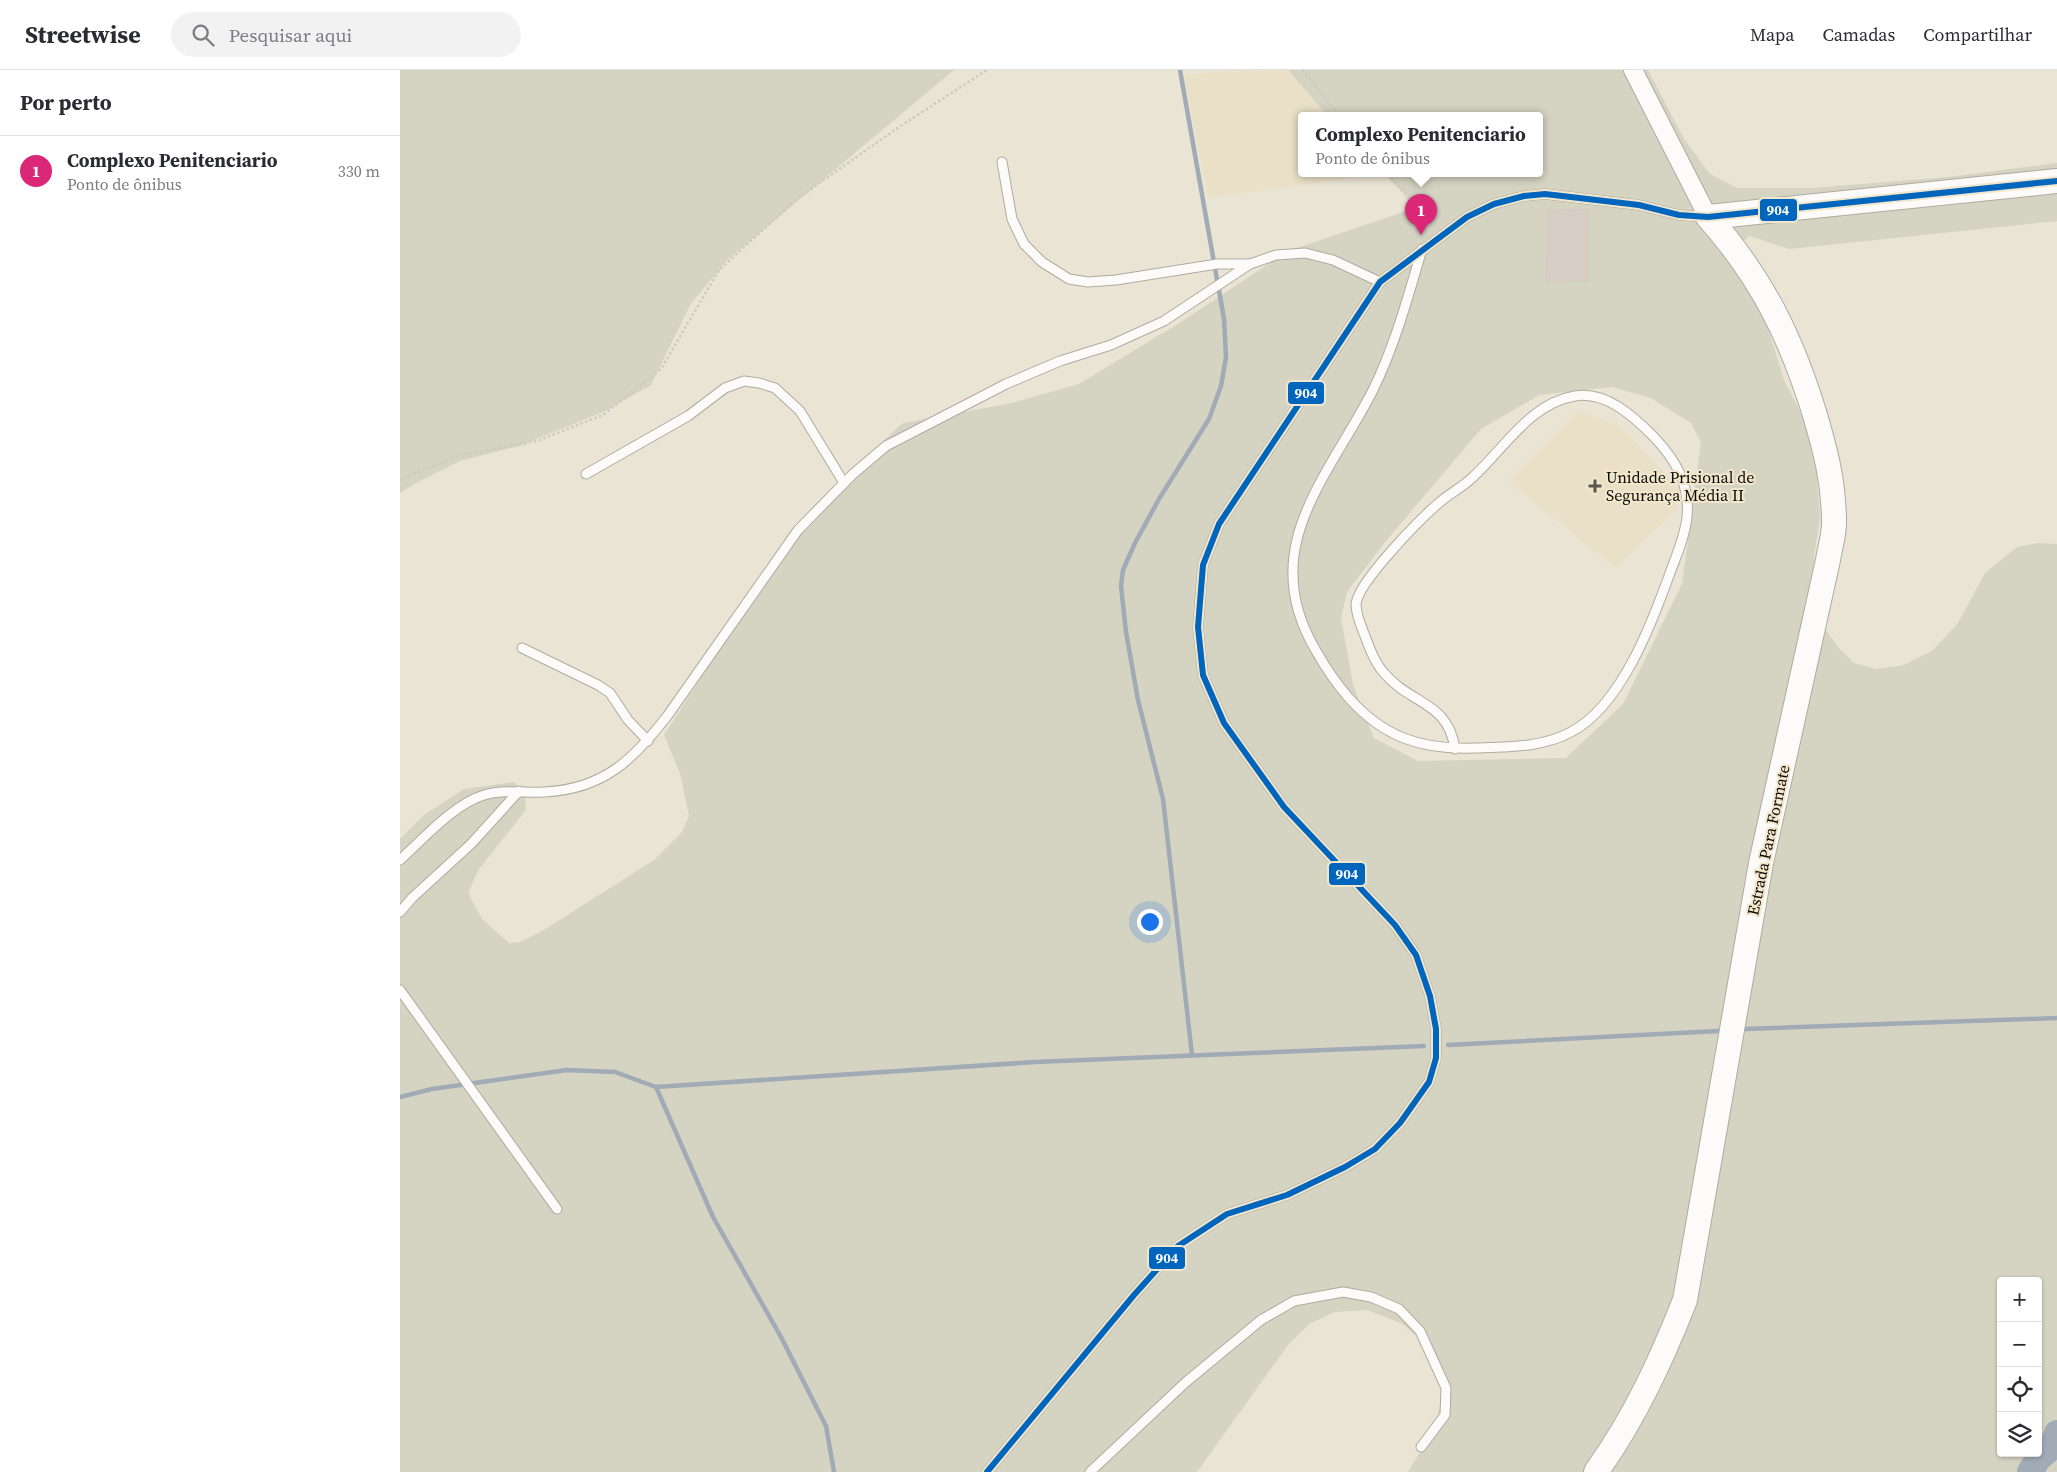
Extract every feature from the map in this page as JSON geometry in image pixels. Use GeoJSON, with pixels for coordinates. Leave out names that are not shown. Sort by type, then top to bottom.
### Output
{"type":"FeatureCollection","features":[{"type":"Feature","properties":{"kind":"street"},"geometry":{"type":"LineString","coordinates":[[1633,70],[1708,217],[2057,182]]}},
{"type":"Feature","properties":{"kind":"street","name":"Estrada Para Formate"},"geometry":{"type":"LineString","coordinates":[[1596,1472],[1642,1399],[1664,1354],[1685,1300],[1761,863],[1828,560],[1834,521],[1831,468],[1805,384],[1784,328],[1741,259],[1708,217]]}},
{"type":"Feature","properties":{"kind":"lane"},"geometry":{"type":"LineString","coordinates":[[1002,162],[1012,218],[1024,244],[1042,262],[1070,278],[1088,282],[1116,280],[1217,264],[1250,264]]}},
{"type":"Feature","properties":{"kind":"lane"},"geometry":{"type":"LineString","coordinates":[[987,1472],[1178,1246],[1227,1214],[1287,1195],[1344,1167],[1375,1149],[1400,1123],[1429,1082],[1436,1058],[1436,1029],[1430,996],[1416,955],[1377,905],[1284,807],[1224,723],[1203,675],[1198,627],[1203,565],[1219,524],[1380,282],[1467,217],[1494,204],[1524,196],[1545,194],[1639,205],[1679,215],[1708,217]]}},
{"type":"Feature","properties":{"kind":"lane"},"geometry":{"type":"LineString","coordinates":[[1422,249],[1398,332],[1373,389],[1313,495],[1297,536],[1292,564],[1294,600],[1304,631],[1332,680],[1368,720],[1416,744],[1455,749],[1547,743],[1574,731],[1594,714],[1611,694],[1638,651],[1685,530],[1688,504],[1685,480],[1660,444],[1642,424],[1604,398],[1589,395],[1561,399],[1530,418],[1472,478],[1440,502],[1410,532],[1361,590],[1356,610],[1376,661],[1384,673],[1403,691],[1434,710],[1446,721],[1452,732],[1455,749]]}},
{"type":"Feature","properties":{"kind":"lane"},"geometry":{"type":"LineString","coordinates":[[400,860],[461,806],[484,795],[519,791],[566,791],[592,784],[626,763],[648,741],[798,530],[844,483],[886,446],[1006,384],[1060,361],[1111,345],[1164,321],[1250,264],[1276,255],[1305,253],[1333,260],[1380,282]]}},
{"type":"Feature","properties":{"kind":"lane"},"geometry":{"type":"LineString","coordinates":[[586,474],[688,416],[725,388],[744,381],[759,382],[775,388],[800,411],[844,483]]}},
{"type":"Feature","properties":{"kind":"lane"},"geometry":{"type":"LineString","coordinates":[[522,648],[598,685],[610,693],[628,720],[648,741]]}},
{"type":"Feature","properties":{"kind":"lane"},"geometry":{"type":"LineString","coordinates":[[400,912],[412,898],[471,844],[519,791]]}},
{"type":"Feature","properties":{"kind":"lane"},"geometry":{"type":"LineString","coordinates":[[400,990],[557,1209]]}},
{"type":"Feature","properties":{"kind":"lane"},"geometry":{"type":"LineString","coordinates":[[1090,1472],[1186,1382],[1261,1320],[1294,1301],[1343,1292],[1371,1297],[1398,1309],[1420,1331],[1446,1388],[1445,1415],[1421,1447]]}},
{"type":"Feature","properties":{"kind":"path"},"geometry":{"type":"LineString","coordinates":[[400,480],[457,456],[537,442],[603,414],[661,369],[719,270],[797,199],[899,127],[987,70]]}},
{"type":"Feature","properties":{"kind":"path"},"geometry":{"type":"LineString","coordinates":[[1302,70],[1337,112]]}},
{"type":"Feature","properties":{"kind":"path"},"geometry":{"type":"LineString","coordinates":[[1391,177],[1417,208]]}},
{"type":"Feature","properties":{"kind":"shaded area"},"geometry":{"type":"Polygon","coordinates":[[[400,70],[954,70],[726,261],[690,305],[651,385],[603,412],[519,446],[460,461],[400,493],[400,70]]]}},
{"type":"Feature","properties":{"kind":"shaded area"},"geometry":{"type":"Polygon","coordinates":[[[1287,70],[1324,112],[1298,112],[1298,177],[1347,177],[1347,179],[1208,198],[1184,74],[1287,70]]]}},
{"type":"Feature","properties":{"kind":"shaded area"},"geometry":{"type":"Polygon","coordinates":[[[1288,70],[1648,70],[1684,139],[1710,174],[1737,188],[1813,188],[1948,177],[2057,163],[2057,221],[1789,249],[1750,236],[1740,244],[1733,265],[1766,322],[1784,380],[1808,427],[1816,463],[1820,518],[1814,557],[1817,599],[1823,626],[1839,648],[1854,663],[1876,669],[1904,665],[1933,650],[1958,623],[1985,573],[2017,547],[2038,543],[2057,544],[2057,1472],[1408,1472],[1437,1424],[1444,1376],[1434,1351],[1401,1323],[1367,1310],[1335,1312],[1309,1324],[1288,1345],[1197,1472],[400,1472],[400,839],[424,815],[464,789],[514,782],[525,794],[526,810],[479,869],[468,893],[482,919],[509,943],[521,942],[547,928],[654,860],[682,832],[689,816],[680,773],[664,735],[747,607],[851,470],[903,423],[1012,403],[1079,384],[1181,322],[1288,251],[1418,207],[1387,177],[1543,177],[1543,112],[1325,112],[1288,70]],[[1612,387],[1539,395],[1481,429],[1386,541],[1347,592],[1341,618],[1353,685],[1374,738],[1418,761],[1566,758],[1623,704],[1682,584],[1701,443],[1691,423],[1651,398],[1612,387]]]}},
{"type":"Feature","properties":{"kind":"shaded area","name":"Unidade Prisional de Segurança Média II"},"geometry":{"type":"Polygon","coordinates":[[[1578,411],[1622,427],[1681,491],[1676,511],[1615,568],[1508,481],[1578,411]]]}},
{"type":"Feature","properties":{"kind":"building"},"geometry":{"type":"Polygon","coordinates":[[[1589,209],[1588,281],[1546,282],[1548,210],[1589,209]]]}},
{"type":"Feature","properties":{"kind":"waterway"},"geometry":{"type":"LineString","coordinates":[[1180,70],[1224,319],[1226,357],[1221,386],[1209,419],[1159,499],[1135,543],[1123,570],[1121,586],[1126,632],[1138,700],[1163,799],[1192,1055]]}},
{"type":"Feature","properties":{"kind":"waterway"},"geometry":{"type":"LineString","coordinates":[[1745,1029],[2057,1018]]}},
{"type":"Feature","properties":{"kind":"waterway"},"geometry":{"type":"LineString","coordinates":[[1448,1045],[1718,1031]]}},
{"type":"Feature","properties":{"kind":"waterway"},"geometry":{"type":"LineString","coordinates":[[400,1097],[432,1089],[567,1070],[615,1072],[656,1087],[1035,1062],[1424,1046]]}},
{"type":"Feature","properties":{"kind":"waterway"},"geometry":{"type":"LineString","coordinates":[[656,1087],[713,1217],[781,1337],[826,1426],[834,1472]]}},
{"type":"Feature","properties":{"kind":"waterway"},"geometry":{"type":"LineString","coordinates":[[2030,1472],[2038,1459],[2052,1447],[2057,1433]]}},
{"type":"Feature","properties":{"kind":"transit line","name":"904"},"geometry":{"type":"LineString","coordinates":[[987,1472],[1134,1295],[1178,1246],[1227,1214],[1287,1195],[1345,1167],[1375,1149],[1400,1123],[1429,1082],[1436,1058],[1436,1029],[1430,996],[1416,955],[1395,925],[1284,807],[1224,723],[1203,675],[1198,627],[1203,565],[1219,524],[1380,282],[1467,217],[1494,204],[1524,196],[1545,194],[1639,205],[1679,215],[1708,217],[2057,181]]}},
{"type":"Feature","properties":{"kind":"place","name":"Complexo Penitenciario"},"geometry":{"type":"Point","coordinates":[1421,235]}},
{"type":"Feature","properties":{"kind":"place","name":"Unidade Prisional de Segurança Média II"},"geometry":{"type":"Point","coordinates":[1595,486]}}]}
